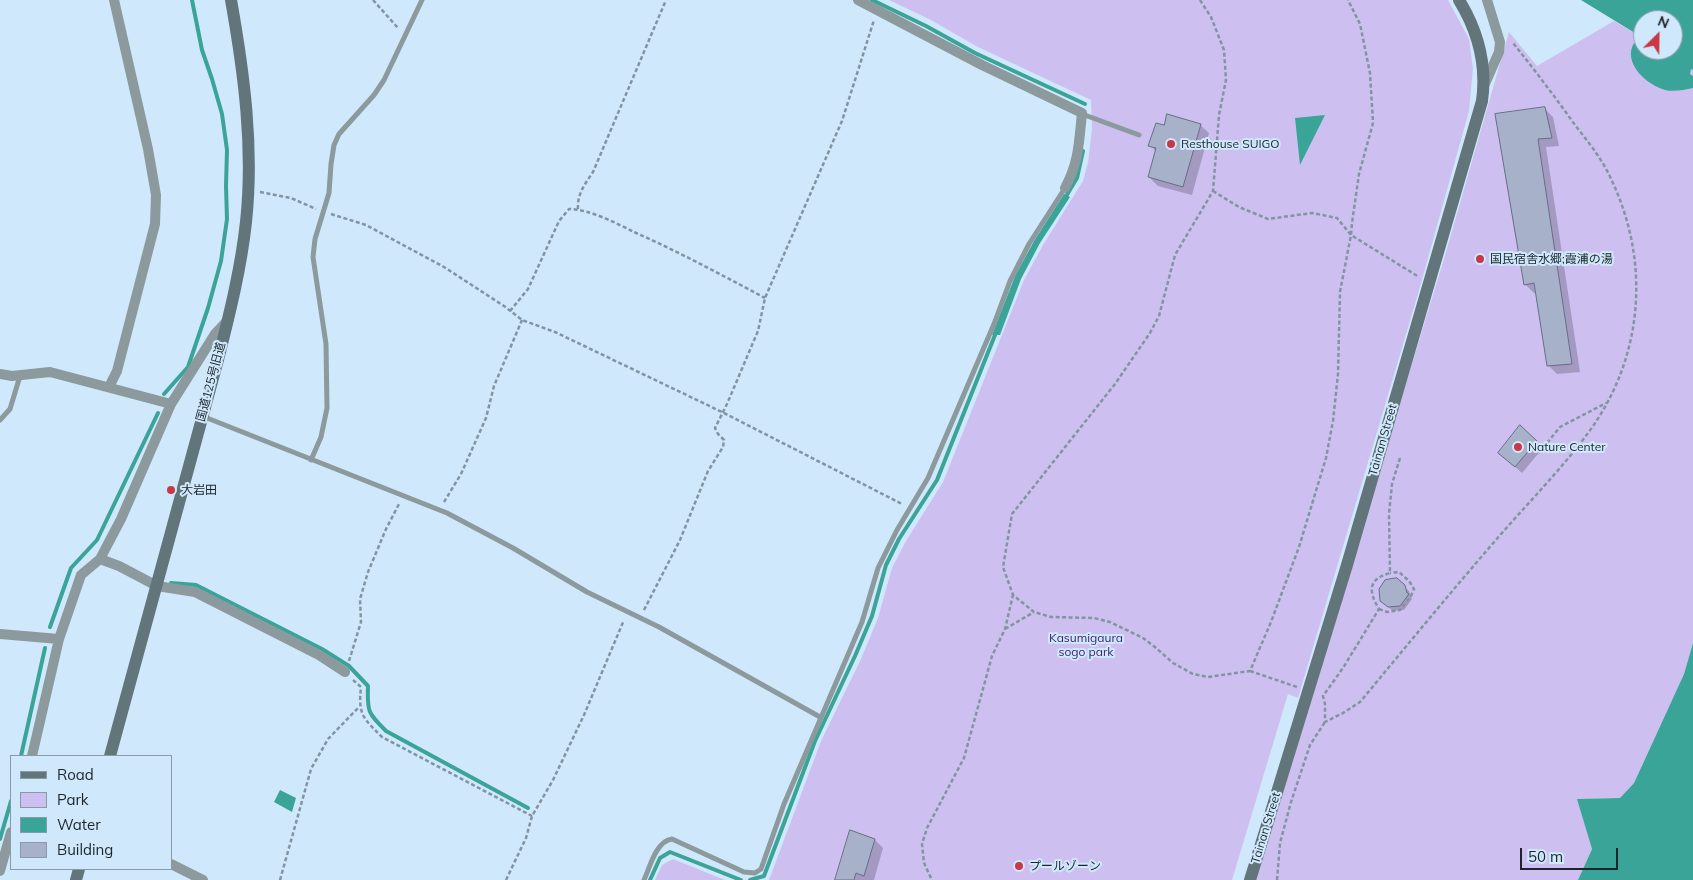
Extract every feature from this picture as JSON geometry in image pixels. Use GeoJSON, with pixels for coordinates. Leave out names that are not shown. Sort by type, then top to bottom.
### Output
{"type":"FeatureCollection","features":[{"type":"Feature","properties":{"kind":"street"},"geometry":{"type":"LineString","coordinates":[[108,387],[118,371],[155,224],[156,195],[148,149],[114,0]]}},
{"type":"Feature","properties":{"kind":"street","name":"国道125号旧道"},"geometry":{"type":"LineString","coordinates":[[110,755],[229,319],[242,254],[248,190],[248,118],[244,79],[231,0]]}},
{"type":"Feature","properties":{"kind":"street"},"geometry":{"type":"LineString","coordinates":[[858,0],[982,65],[1082,114],[1079,147],[1074,171],[1066,188]]}},
{"type":"Feature","properties":{"kind":"street","name":"Tainan Street"},"geometry":{"type":"LineString","coordinates":[[1250,880],[1347,566],[1482,101],[1484,87],[1483,69],[1477,38],[1470,18],[1459,0]]}},
{"type":"Feature","properties":{"kind":"street"},"geometry":{"type":"LineString","coordinates":[[1484,87],[1499,52],[1500,42],[1487,0]]}},
{"type":"Feature","properties":{"kind":"street"},"geometry":{"type":"LineString","coordinates":[[32,755],[59,639],[81,575],[100,559],[121,518],[171,404],[214,334],[229,319]]}},
{"type":"Feature","properties":{"kind":"street"},"geometry":{"type":"LineString","coordinates":[[0,374],[12,376],[50,372],[171,404]]}},
{"type":"Feature","properties":{"kind":"street"},"geometry":{"type":"LineString","coordinates":[[100,559],[139,575],[157,586],[195,592],[319,656],[345,672]]}},
{"type":"Feature","properties":{"kind":"street"},"geometry":{"type":"LineString","coordinates":[[0,634],[59,639]]}},
{"type":"Feature","properties":{"kind":"street"},"geometry":{"type":"LineString","coordinates":[[0,870],[10,835]]}},
{"type":"Feature","properties":{"kind":"street"},"geometry":{"type":"LineString","coordinates":[[172,864],[203,880]]}},
{"type":"Feature","properties":{"kind":"lane"},"geometry":{"type":"LineString","coordinates":[[311,460],[321,436],[327,408],[326,344],[313,257],[315,239],[329,193],[330,164],[336,140],[374,95],[384,80],[422,0]]}},
{"type":"Feature","properties":{"kind":"lane"},"geometry":{"type":"LineString","coordinates":[[1082,114],[1139,135]]}},
{"type":"Feature","properties":{"kind":"lane"},"geometry":{"type":"LineString","coordinates":[[644,880],[660,845],[665,840],[672,839],[744,872],[755,873],[761,869],[784,804],[862,622],[878,568],[897,530],[928,478],[994,324],[1010,281],[1028,244],[1066,188]]}},
{"type":"Feature","properties":{"kind":"lane"},"geometry":{"type":"LineString","coordinates":[[0,420],[10,409],[20,375]]}},
{"type":"Feature","properties":{"kind":"lane"},"geometry":{"type":"LineString","coordinates":[[202,416],[440,510],[512,548],[587,592],[705,651],[820,717]]}},
{"type":"Feature","properties":{"kind":"path"},"geometry":{"type":"LineString","coordinates":[[373,0],[396,26],[406,33]]}},
{"type":"Feature","properties":{"kind":"path"},"geometry":{"type":"LineString","coordinates":[[578,209],[577,202],[581,189],[593,172],[666,0]]}},
{"type":"Feature","properties":{"kind":"path"},"geometry":{"type":"LineString","coordinates":[[1200,0],[1211,17],[1224,50],[1226,80],[1219,115],[1213,191],[1175,255],[1160,316],[1150,333],[1115,384],[1012,514],[1003,567],[1013,595],[1034,612],[1051,618],[1094,618],[1110,622],[1143,638],[1155,646],[1173,663],[1193,674],[1208,677],[1250,670],[1297,687]]}},
{"type":"Feature","properties":{"kind":"path"},"geometry":{"type":"LineString","coordinates":[[1250,670],[1271,622],[1299,547],[1326,458],[1333,421],[1338,374],[1340,292],[1351,235],[1359,174],[1373,123],[1370,73],[1360,24],[1348,0]]}},
{"type":"Feature","properties":{"kind":"path"},"geometry":{"type":"LineString","coordinates":[[640,618],[680,540],[708,470],[723,447],[724,440],[715,428],[758,331],[765,298],[842,121],[877,10]]}},
{"type":"Feature","properties":{"kind":"path"},"geometry":{"type":"LineString","coordinates":[[1277,880],[1280,843],[1291,802],[1310,745],[1325,722],[1360,702],[1588,433],[1608,402],[1625,362],[1636,319],[1637,276],[1629,229],[1619,195],[1599,157],[1542,78],[1512,43]]}},
{"type":"Feature","properties":{"kind":"path"},"geometry":{"type":"LineString","coordinates":[[248,190],[267,192],[291,198],[324,212],[366,225],[444,266],[522,320],[555,332],[722,412],[910,508]]}},
{"type":"Feature","properties":{"kind":"path"},"geometry":{"type":"LineString","coordinates":[[1213,191],[1239,207],[1268,219],[1312,213],[1337,218],[1351,235],[1422,279]]}},
{"type":"Feature","properties":{"kind":"path"},"geometry":{"type":"LineString","coordinates":[[510,311],[528,289],[559,221],[569,210],[578,209],[614,222],[659,243],[765,298]]}},
{"type":"Feature","properties":{"kind":"path"},"geometry":{"type":"LineString","coordinates":[[440,510],[461,474],[486,418],[494,386],[522,320]]}},
{"type":"Feature","properties":{"kind":"path"},"geometry":{"type":"LineString","coordinates":[[1539,454],[1560,427],[1608,402]]}},
{"type":"Feature","properties":{"kind":"path"},"geometry":{"type":"LineString","coordinates":[[1390,573],[1389,514],[1392,484],[1400,458]]}},
{"type":"Feature","properties":{"kind":"path"},"geometry":{"type":"LineString","coordinates":[[404,496],[386,529],[368,572],[360,600],[360,622],[345,672],[361,687],[359,707],[366,721],[382,737],[532,816]]}},
{"type":"Feature","properties":{"kind":"path"},"geometry":{"type":"LineString","coordinates":[[1398,572],[1409,581],[1414,589],[1400,610],[1387,612],[1379,609],[1371,597],[1373,584],[1379,576],[1398,572]]}},
{"type":"Feature","properties":{"kind":"path"},"geometry":{"type":"LineString","coordinates":[[931,878],[924,863],[922,844],[927,828],[964,758],[992,656],[1005,629],[1013,595]]}},
{"type":"Feature","properties":{"kind":"path"},"geometry":{"type":"LineString","coordinates":[[1325,722],[1325,704],[1322,696],[1343,668],[1379,609]]}},
{"type":"Feature","properties":{"kind":"path"},"geometry":{"type":"LineString","coordinates":[[506,880],[526,838],[532,816],[554,780],[584,715],[627,612]]}},
{"type":"Feature","properties":{"kind":"path"},"geometry":{"type":"LineString","coordinates":[[1005,629],[1034,612]]}},
{"type":"Feature","properties":{"kind":"path"},"geometry":{"type":"LineString","coordinates":[[280,880],[312,769],[328,739],[359,707]]}},
{"type":"Feature","properties":{"kind":"green space","name":"Kasumigaura sogo park"},"geometry":{"type":"Polygon","coordinates":[[[889,0],[1448,0],[1469,39],[1473,68],[1469,111],[1418,294],[1298,698],[1288,694],[1232,880],[769,880],[821,741],[861,659],[878,618],[892,568],[906,541],[943,482],[1024,280],[1043,245],[1083,181],[1088,163],[1092,129],[1091,100],[978,47],[929,19],[889,0]]]}},
{"type":"Feature","properties":{"kind":"green space"},"geometry":{"type":"Polygon","coordinates":[[[1614,21],[1633,32],[1633,60],[1678,60],[1693,70],[1693,643],[1684,674],[1634,783],[1620,798],[1578,799],[1592,849],[1578,880],[1254,880],[1444,259],[1509,32],[1537,66],[1614,21]]]}},
{"type":"Feature","properties":{"kind":"green space"},"geometry":{"type":"Polygon","coordinates":[[[673,859],[725,880],[655,880],[662,865],[673,859]]]}},
{"type":"Feature","properties":{"kind":"water"},"geometry":{"type":"Polygon","coordinates":[[[1581,0],[1693,0],[1693,70],[1691,69],[1690,74],[1693,76],[1693,88],[1672,91],[1658,87],[1638,72],[1631,58],[1633,46],[1633,60],[1683,60],[1683,10],[1633,10],[1633,32],[1581,0]]]}},
{"type":"Feature","properties":{"kind":"water"},"geometry":{"type":"Polygon","coordinates":[[[1325,115],[1300,165],[1295,118],[1325,115]]]}},
{"type":"Feature","properties":{"kind":"water"},"geometry":{"type":"Polygon","coordinates":[[[1064,194],[1070,197],[1040,243],[1021,279],[1000,335],[992,335],[1015,276],[1034,241],[1064,194]]]}},
{"type":"Feature","properties":{"kind":"water"},"geometry":{"type":"Polygon","coordinates":[[[1693,643],[1693,880],[1578,880],[1592,849],[1577,799],[1620,798],[1634,783],[1684,674],[1693,643]]]}},
{"type":"Feature","properties":{"kind":"water"},"geometry":{"type":"Polygon","coordinates":[[[280,790],[296,798],[292,812],[274,802],[280,790]]]}},
{"type":"Feature","properties":{"kind":"building"},"geometry":{"type":"Polygon","coordinates":[[[1545,107],[1552,138],[1538,139],[1572,364],[1547,366],[1534,283],[1524,285],[1495,114],[1545,107]]]}},
{"type":"Feature","properties":{"kind":"building"},"geometry":{"type":"Polygon","coordinates":[[[1167,114],[1201,124],[1183,187],[1148,177],[1156,148],[1148,146],[1156,123],[1164,125],[1167,114]]]}},
{"type":"Feature","properties":{"kind":"building"},"geometry":{"type":"Polygon","coordinates":[[[1520,425],[1537,441],[1515,467],[1498,453],[1520,425]]]}},
{"type":"Feature","properties":{"kind":"building"},"geometry":{"type":"Polygon","coordinates":[[[1397,578],[1405,585],[1409,594],[1400,606],[1388,607],[1380,601],[1379,589],[1385,580],[1397,578]]]}},
{"type":"Feature","properties":{"kind":"building"},"geometry":{"type":"Polygon","coordinates":[[[850,830],[875,839],[864,876],[856,873],[854,880],[835,880],[850,830]]]}},
{"type":"Feature","properties":{"kind":"waterway"},"geometry":{"type":"LineString","coordinates":[[164,394],[188,367],[208,308],[221,261],[227,219],[227,150],[222,114],[202,50],[192,0]]}},
{"type":"Feature","properties":{"kind":"waterway"},"geometry":{"type":"LineString","coordinates":[[872,0],[926,26],[975,53],[1085,104]]}},
{"type":"Feature","properties":{"kind":"waterway"},"geometry":{"type":"LineString","coordinates":[[1065,198],[1077,178],[1083,151]]}},
{"type":"Feature","properties":{"kind":"waterway"},"geometry":{"type":"LineString","coordinates":[[750,880],[764,876],[815,741],[872,616],[886,565],[899,539],[937,480],[997,330]]}},
{"type":"Feature","properties":{"kind":"waterway"},"geometry":{"type":"LineString","coordinates":[[50,627],[71,568],[97,540],[158,413]]}},
{"type":"Feature","properties":{"kind":"waterway"},"geometry":{"type":"LineString","coordinates":[[171,583],[196,585],[322,649],[349,666],[368,686],[370,712],[386,731],[528,808]]}},
{"type":"Feature","properties":{"kind":"waterway"},"geometry":{"type":"LineString","coordinates":[[21,755],[45,648]]}},
{"type":"Feature","properties":{"kind":"waterway"},"geometry":{"type":"LineString","coordinates":[[0,839],[10,804]]}},
{"type":"Feature","properties":{"kind":"waterway"},"geometry":{"type":"LineString","coordinates":[[650,880],[660,858],[670,852],[741,880]]}},
{"type":"Feature","properties":{"kind":"place","name":"Resthouse SUIGO"},"geometry":{"type":"Point","coordinates":[1171,144]}},
{"type":"Feature","properties":{"kind":"place","name":"国民宿舎水郷;霞浦の湯"},"geometry":{"type":"Point","coordinates":[1480,259]}},
{"type":"Feature","properties":{"kind":"place","name":"Nature Center"},"geometry":{"type":"Point","coordinates":[1518,447]}},
{"type":"Feature","properties":{"kind":"place","name":"大岩田"},"geometry":{"type":"Point","coordinates":[171,490]}},
{"type":"Feature","properties":{"kind":"place","name":"プールゾーン"},"geometry":{"type":"Point","coordinates":[1019,866]}}]}
